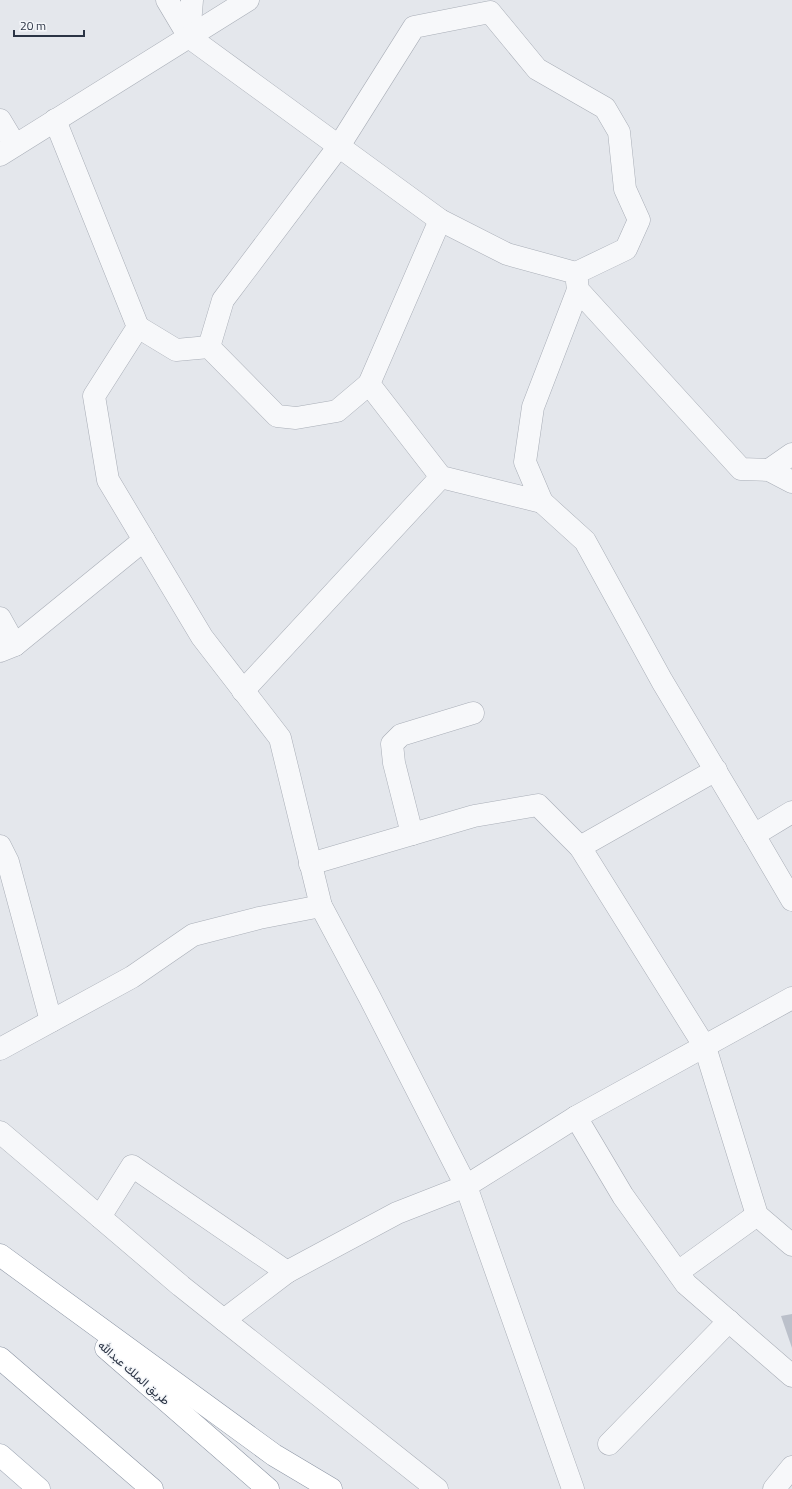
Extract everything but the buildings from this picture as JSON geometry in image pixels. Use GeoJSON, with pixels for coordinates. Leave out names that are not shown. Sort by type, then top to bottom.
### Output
{"type":"FeatureCollection","features":[{"type":"Feature","properties":{"kind":"main road","name":"طريق الملك عبدالله"},"geometry":{"type":"LineString","coordinates":[[0,1256],[268,1489]]}},
{"type":"Feature","properties":{"kind":"main road"},"geometry":{"type":"LineString","coordinates":[[0,1256],[274,1455],[331,1489]]}},
{"type":"Feature","properties":{"kind":"main road"},"geometry":{"type":"LineString","coordinates":[[0,1358],[152,1489]]}},
{"type":"Feature","properties":{"kind":"main road"},"geometry":{"type":"LineString","coordinates":[[106,1450],[143,1489]]}},
{"type":"Feature","properties":{"kind":"main road"},"geometry":{"type":"LineString","coordinates":[[0,1455],[39,1489]]}},
{"type":"Feature","properties":{"kind":"street"},"geometry":{"type":"LineString","coordinates":[[167,0],[189,36],[440,220],[507,254],[577,282],[741,469],[769,470],[792,482]]}},
{"type":"Feature","properties":{"kind":"street"},"geometry":{"type":"LineString","coordinates":[[189,36],[192,0]]}},
{"type":"Feature","properties":{"kind":"street"},"geometry":{"type":"LineString","coordinates":[[0,120],[8,150],[248,0]]}},
{"type":"Feature","properties":{"kind":"street"},"geometry":{"type":"LineString","coordinates":[[209,347],[223,300],[339,146],[414,27],[490,12],[536,69],[605,108],[619,132],[625,189],[639,220],[626,249],[577,282],[533,407],[525,462],[542,502],[585,541],[662,681],[792,900]]}},
{"type":"Feature","properties":{"kind":"street"},"geometry":{"type":"LineString","coordinates":[[55,120],[138,327],[176,350],[209,347]]}},
{"type":"Feature","properties":{"kind":"street"},"geometry":{"type":"LineString","coordinates":[[209,347],[277,416],[296,418],[337,411],[369,384],[440,220]]}},
{"type":"Feature","properties":{"kind":"street"},"geometry":{"type":"LineString","coordinates":[[138,327],[94,396],[108,480],[202,637],[280,738],[321,906],[370,998],[466,1186],[573,1489]]}},
{"type":"Feature","properties":{"kind":"street"},"geometry":{"type":"LineString","coordinates":[[369,384],[441,477],[542,502]]}},
{"type":"Feature","properties":{"kind":"street"},"geometry":{"type":"LineString","coordinates":[[769,470],[792,454]]}},
{"type":"Feature","properties":{"kind":"street"},"geometry":{"type":"LineString","coordinates":[[243,691],[441,477]]}},
{"type":"Feature","properties":{"kind":"street"},"geometry":{"type":"LineString","coordinates":[[0,618],[8,648],[144,540]]}},
{"type":"Feature","properties":{"kind":"street"},"geometry":{"type":"LineString","coordinates":[[412,834],[394,762],[392,744],[401,735],[473,713]]}},
{"type":"Feature","properties":{"kind":"street"},"geometry":{"type":"LineString","coordinates":[[580,847],[716,770]]}},
{"type":"Feature","properties":{"kind":"street"},"geometry":{"type":"LineString","coordinates":[[310,864],[474,816],[538,805],[580,847],[705,1047],[757,1215],[792,1245]]}},
{"type":"Feature","properties":{"kind":"street"},"geometry":{"type":"LineString","coordinates":[[754,835],[792,812]]}},
{"type":"Feature","properties":{"kind":"street"},"geometry":{"type":"LineString","coordinates":[[0,846],[8,862],[51,1021]]}},
{"type":"Feature","properties":{"kind":"street"},"geometry":{"type":"LineString","coordinates":[[0,1049],[132,977],[193,935],[259,918],[321,906]]}},
{"type":"Feature","properties":{"kind":"street"},"geometry":{"type":"LineString","coordinates":[[224,1320],[287,1272],[397,1213],[466,1186],[576,1117],[792,998]]}},
{"type":"Feature","properties":{"kind":"street"},"geometry":{"type":"LineString","coordinates":[[576,1117],[622,1196],[686,1284],[792,1376]]}},
{"type":"Feature","properties":{"kind":"street"},"geometry":{"type":"LineString","coordinates":[[0,1132],[181,1286],[437,1489]]}},
{"type":"Feature","properties":{"kind":"street"},"geometry":{"type":"LineString","coordinates":[[100,1217],[132,1166],[287,1272]]}},
{"type":"Feature","properties":{"kind":"street"},"geometry":{"type":"LineString","coordinates":[[678,1272],[757,1215]]}},
{"type":"Feature","properties":{"kind":"street"},"geometry":{"type":"LineString","coordinates":[[609,1444],[729,1321]]}},
{"type":"Feature","properties":{"kind":"street"},"geometry":{"type":"LineString","coordinates":[[774,1489],[792,1467]]}}]}
